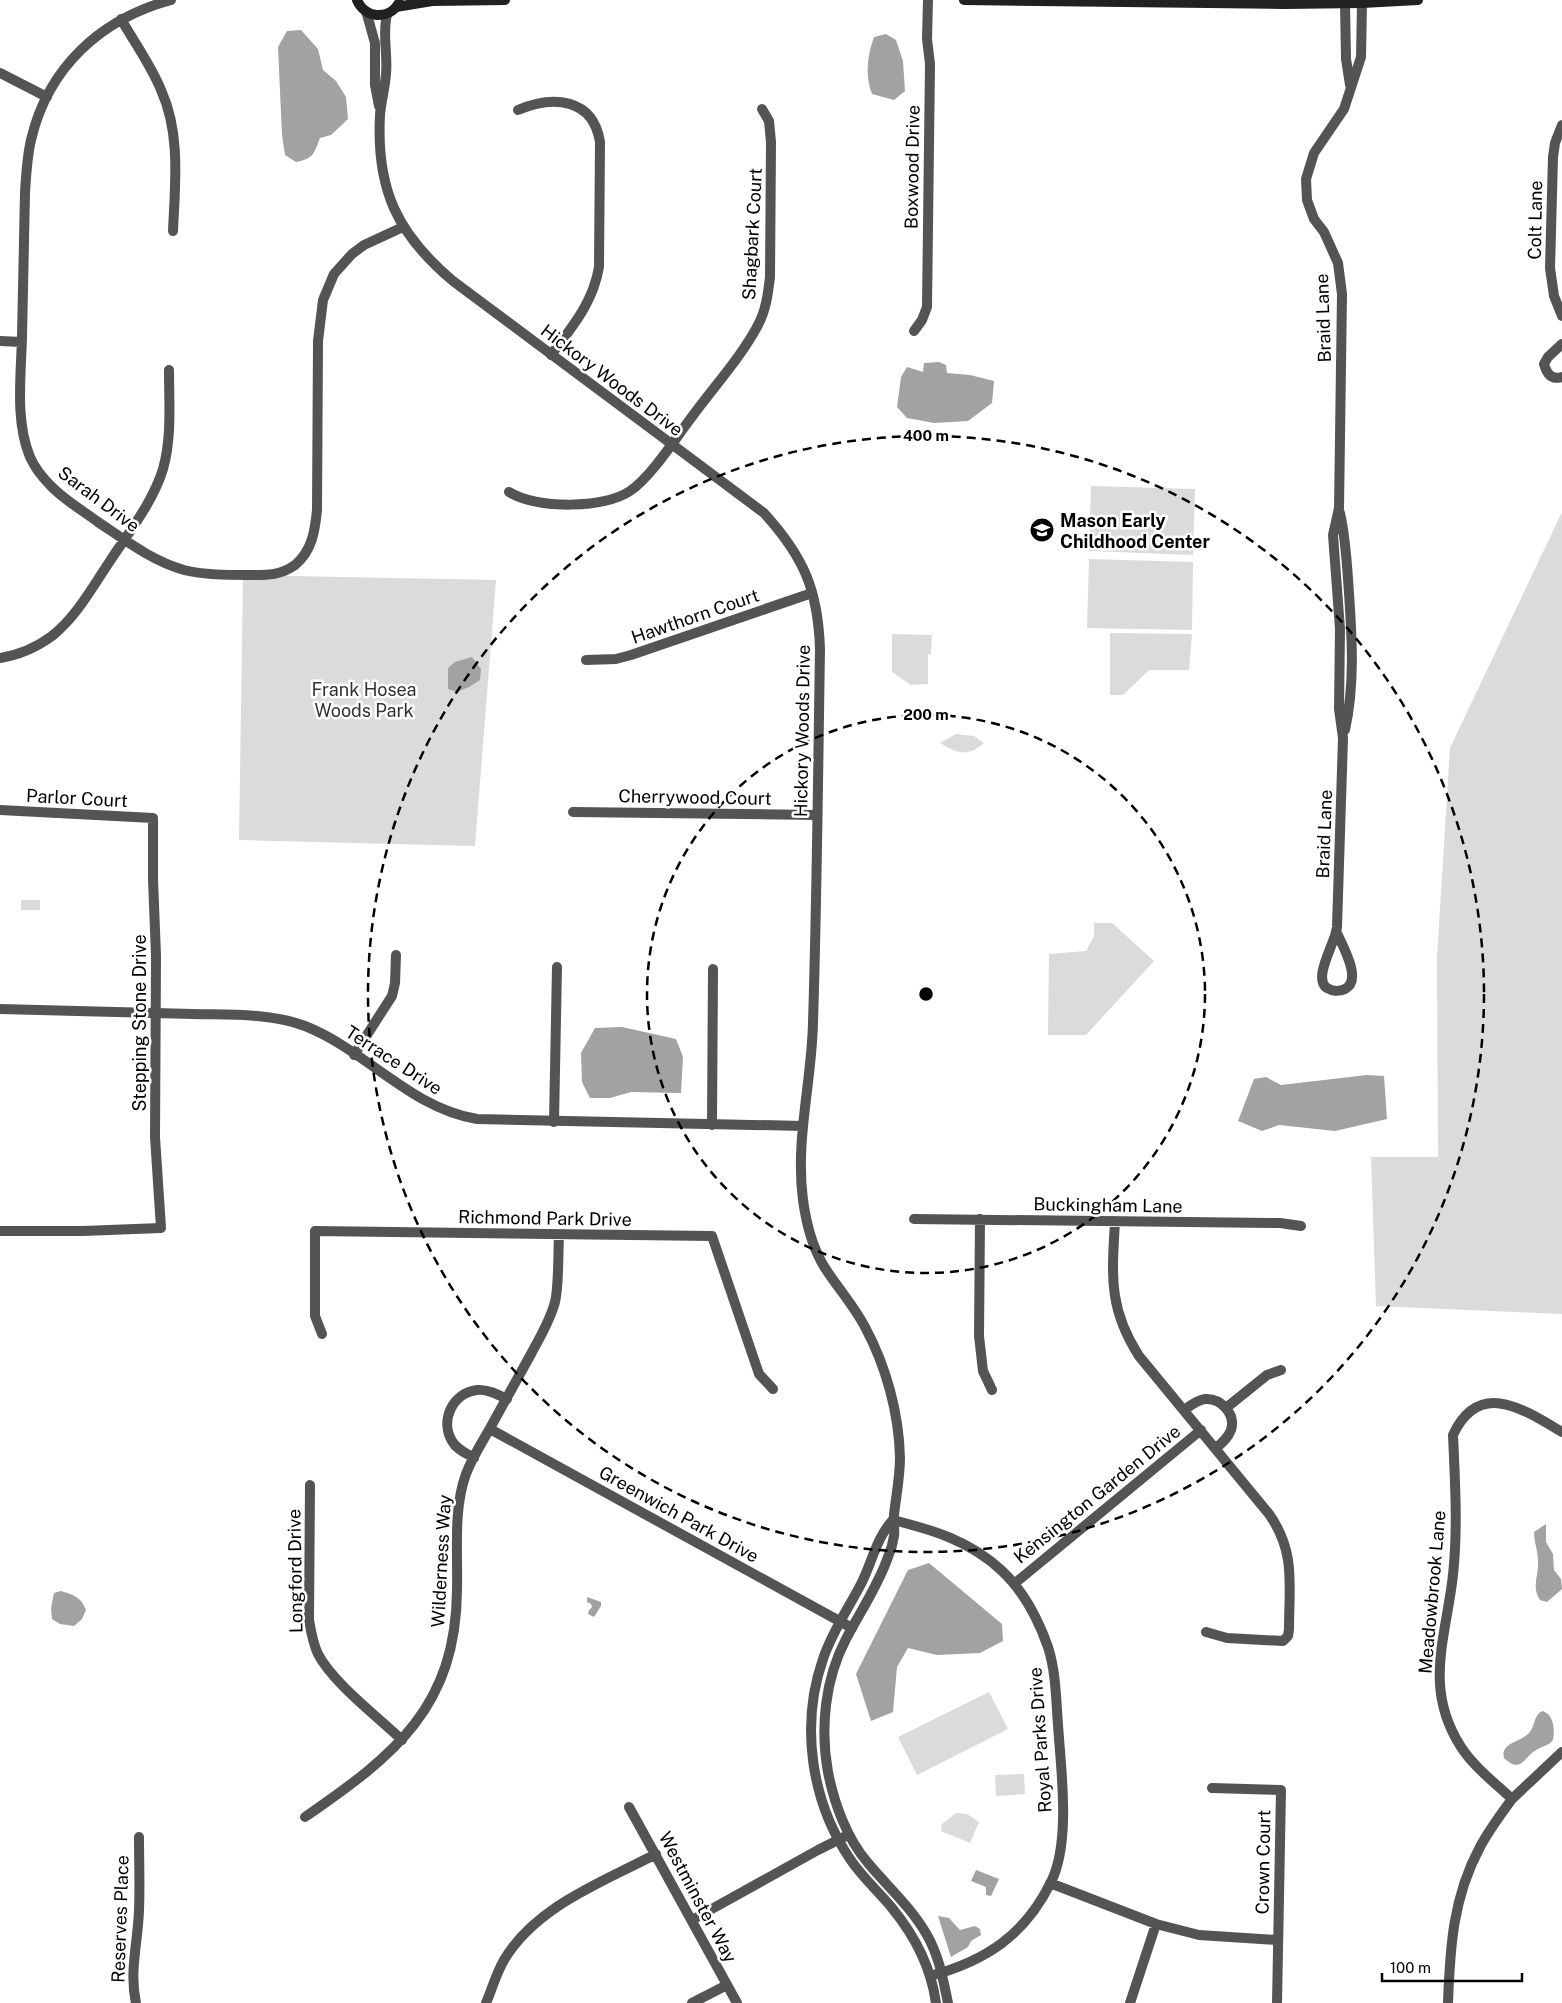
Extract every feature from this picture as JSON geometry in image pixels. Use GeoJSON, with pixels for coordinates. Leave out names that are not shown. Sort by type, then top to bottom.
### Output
{"type":"FeatureCollection","features":[{"type":"Feature","properties":{"kind":"main road"},"geometry":{"type":"LineString","coordinates":[[356,1],[366,12],[377,16],[395,7],[432,1],[504,0]]}},
{"type":"Feature","properties":{"kind":"main road"},"geometry":{"type":"LineString","coordinates":[[964,0],[1345,3],[1418,0]]}},
{"type":"Feature","properties":{"kind":"street","name":"Sarah Drive"},"geometry":{"type":"LineString","coordinates":[[171,0],[153,5],[121,20],[93,39],[78,53],[64,69],[47,97],[34,129],[28,158],[25,193],[22,424],[25,444],[40,475],[60,494],[124,540],[171,566],[205,574],[274,575],[288,570],[299,561],[310,544],[317,510],[318,341],[323,300],[334,274],[352,254],[364,245],[403,227]]}},
{"type":"Feature","properties":{"kind":"street","name":"Boxwood Drive"},"geometry":{"type":"LineString","coordinates":[[914,331],[922,320],[927,307],[930,64],[927,39],[928,0]]}},
{"type":"Feature","properties":{"kind":"street","name":"Braid Lane"},"geometry":{"type":"LineString","coordinates":[[1345,3],[1346,59],[1351,86]]}},
{"type":"Feature","properties":{"kind":"street","name":"Braid Lane"},"geometry":{"type":"LineString","coordinates":[[1336,931],[1354,974],[1352,982],[1346,989],[1335,991],[1326,988],[1322,983],[1321,974],[1336,931],[1343,738],[1350,707],[1351,629],[1345,536],[1338,508],[1342,294],[1338,263],[1324,232],[1314,219],[1307,200],[1306,179],[1314,153],[1344,109],[1361,57],[1362,3]]}},
{"type":"Feature","properties":{"kind":"street","name":"Hickory Woods Drive"},"geometry":{"type":"LineString","coordinates":[[380,115],[386,70],[384,30],[395,7]]}},
{"type":"Feature","properties":{"kind":"street","name":"Hickory Woods Drive"},"geometry":{"type":"LineString","coordinates":[[366,12],[375,42],[375,86],[380,115],[382,174],[393,207],[403,227],[418,248],[432,263],[551,355],[764,514],[797,554],[808,577],[820,628],[820,649],[813,1026],[803,1126],[803,1204],[810,1234],[823,1264],[865,1327],[882,1365],[894,1405],[900,1459],[893,1520],[894,1532],[887,1560],[836,1660],[830,1681],[825,1722],[828,1772],[840,1812],[866,1862],[905,1902],[928,1937],[942,1973],[948,2003]]}},
{"type":"Feature","properties":{"kind":"street"},"geometry":{"type":"LineString","coordinates":[[121,20],[155,78],[169,111],[174,146],[173,231]]}},
{"type":"Feature","properties":{"kind":"street"},"geometry":{"type":"LineString","coordinates":[[0,73],[47,97]]}},
{"type":"Feature","properties":{"kind":"street"},"geometry":{"type":"LineString","coordinates":[[518,110],[538,103],[553,101],[574,105],[591,117],[598,130],[600,142],[599,267],[597,282],[585,309],[551,355]]}},
{"type":"Feature","properties":{"kind":"street","name":"Shagbark Court"},"geometry":{"type":"LineString","coordinates":[[509,492],[527,500],[548,503],[583,503],[611,500],[629,492],[640,484],[758,326],[766,306],[770,277],[771,142],[769,121],[762,109]]}},
{"type":"Feature","properties":{"kind":"street","name":"Colt Lane"},"geometry":{"type":"LineString","coordinates":[[1562,125],[1555,143],[1553,157],[1550,261],[1551,282],[1562,316]]}},
{"type":"Feature","properties":{"kind":"street"},"geometry":{"type":"LineString","coordinates":[[0,341],[22,342]]}},
{"type":"Feature","properties":{"kind":"street"},"geometry":{"type":"LineString","coordinates":[[1562,344],[1548,357],[1544,364],[1546,373],[1554,378],[1562,377]]}},
{"type":"Feature","properties":{"kind":"street"},"geometry":{"type":"LineString","coordinates":[[0,658],[28,650],[41,643],[63,626],[81,604],[147,505],[164,467],[168,425],[169,370]]}},
{"type":"Feature","properties":{"kind":"street","name":"Hawthorn Court"},"geometry":{"type":"LineString","coordinates":[[586,660],[616,659],[631,656],[812,594]]}},
{"type":"Feature","properties":{"kind":"street","name":"Parlor Court"},"geometry":{"type":"LineString","coordinates":[[0,810],[153,818]]}},
{"type":"Feature","properties":{"kind":"street","name":"Cherrywood Court"},"geometry":{"type":"LineString","coordinates":[[573,812],[817,815]]}},
{"type":"Feature","properties":{"kind":"street","name":"Stepping Stone Drive"},"geometry":{"type":"LineString","coordinates":[[0,1231],[82,1232],[161,1228],[155,1137],[156,1013],[153,818]]}},
{"type":"Feature","properties":{"kind":"street"},"geometry":{"type":"LineString","coordinates":[[354,1055],[392,996],[395,983],[396,955]]}},
{"type":"Feature","properties":{"kind":"street"},"geometry":{"type":"LineString","coordinates":[[554,1122],[557,967]]}},
{"type":"Feature","properties":{"kind":"street"},"geometry":{"type":"LineString","coordinates":[[712,1125],[714,969]]}},
{"type":"Feature","properties":{"kind":"street","name":"Terrace Drive"},"geometry":{"type":"LineString","coordinates":[[0,1009],[243,1016],[285,1020],[324,1034],[426,1102],[458,1116],[477,1119],[803,1126]]}},
{"type":"Feature","properties":{"kind":"street","name":"Buckingham Lane"},"geometry":{"type":"LineString","coordinates":[[914,1219],[1280,1223],[1301,1226]]}},
{"type":"Feature","properties":{"kind":"street"},"geometry":{"type":"LineString","coordinates":[[980,1219],[979,1336],[983,1371],[992,1390]]}},
{"type":"Feature","properties":{"kind":"street"},"geometry":{"type":"LineString","coordinates":[[1116,1222],[1113,1269],[1114,1290],[1122,1325],[1139,1356],[1269,1514],[1284,1538],[1290,1565],[1289,1629],[1288,1636],[1283,1641],[1226,1638],[1206,1632]]}},
{"type":"Feature","properties":{"kind":"street","name":"Richmond Park Drive"},"geometry":{"type":"LineString","coordinates":[[322,1334],[315,1316],[315,1231],[712,1236],[759,1374],[773,1389]]}},
{"type":"Feature","properties":{"kind":"street","name":"Wilderness Way"},"geometry":{"type":"LineString","coordinates":[[305,1817],[384,1758],[402,1740],[421,1716],[441,1679],[452,1646],[457,1604],[460,1499],[464,1479],[545,1328],[556,1301],[558,1234]]}},
{"type":"Feature","properties":{"kind":"street"},"geometry":{"type":"LineString","coordinates":[[1226,1408],[1267,1375],[1281,1370]]}},
{"type":"Feature","properties":{"kind":"street"},"geometry":{"type":"LineString","coordinates":[[474,1458],[457,1447],[449,1434],[448,1420],[452,1406],[463,1395],[477,1390],[506,1398]]}},
{"type":"Feature","properties":{"kind":"street"},"geometry":{"type":"LineString","coordinates":[[1184,1410],[1206,1399],[1220,1402],[1226,1408],[1232,1420],[1232,1428],[1227,1438],[1216,1448]]}},
{"type":"Feature","properties":{"kind":"street","name":"Meadowbrook Lane"},"geometry":{"type":"LineString","coordinates":[[1512,1799],[1461,1747],[1446,1717],[1442,1701],[1439,1665],[1451,1588],[1457,1527],[1453,1435],[1460,1421],[1473,1408],[1489,1402],[1518,1408],[1562,1432]]}},
{"type":"Feature","properties":{"kind":"street","name":"Greenwich Park Drive"},"geometry":{"type":"LineString","coordinates":[[490,1428],[852,1628]]}},
{"type":"Feature","properties":{"kind":"street","name":"Kensington Garden Drive"},"geometry":{"type":"LineString","coordinates":[[1014,1584],[1201,1430]]}},
{"type":"Feature","properties":{"kind":"street","name":"Longford Drive"},"geometry":{"type":"LineString","coordinates":[[310,1485],[309,1620],[318,1655],[335,1678],[402,1740]]}},
{"type":"Feature","properties":{"kind":"street","name":"Hickory Woods Drive"},"geometry":{"type":"LineString","coordinates":[[893,1520],[884,1530],[871,1565],[831,1639],[819,1672],[814,1692],[811,1720],[812,1748],[816,1776],[827,1816],[838,1840],[863,1876],[904,1924],[919,1948],[930,1976],[936,2003]]}},
{"type":"Feature","properties":{"kind":"street","name":"Royal Parks Drive"},"geometry":{"type":"LineString","coordinates":[[893,1520],[962,1542],[986,1556],[1014,1584],[1041,1628],[1048,1648],[1055,1683],[1063,1809],[1060,1851],[1050,1884],[1027,1920],[1002,1945],[966,1966],[930,1976]]}},
{"type":"Feature","properties":{"kind":"street"},"geometry":{"type":"LineString","coordinates":[[1448,2003],[1452,1932],[1463,1884],[1481,1845],[1512,1799],[1562,1752]]}},
{"type":"Feature","properties":{"kind":"street","name":"Crown Court"},"geometry":{"type":"LineString","coordinates":[[1212,1788],[1281,1790],[1277,2003]]}},
{"type":"Feature","properties":{"kind":"street","name":"Westminster Way"},"geometry":{"type":"LineString","coordinates":[[629,1807],[737,2003]]}},
{"type":"Feature","properties":{"kind":"street"},"geometry":{"type":"LineString","coordinates":[[692,1920],[850,1834]]}},
{"type":"Feature","properties":{"kind":"street","name":"Reserves Place"},"geometry":{"type":"LineString","coordinates":[[136,2003],[133,1990],[134,1955],[139,1912],[139,1836]]}},
{"type":"Feature","properties":{"kind":"street"},"geometry":{"type":"LineString","coordinates":[[486,2003],[504,1960],[516,1943],[536,1923],[576,1896],[656,1854]]}},
{"type":"Feature","properties":{"kind":"street"},"geometry":{"type":"LineString","coordinates":[[1050,1884],[1156,1924],[1199,1935],[1277,1940]]}},
{"type":"Feature","properties":{"kind":"street"},"geometry":{"type":"LineString","coordinates":[[1130,2003],[1156,1924]]}},
{"type":"Feature","properties":{"kind":"street"},"geometry":{"type":"LineString","coordinates":[[692,2003],[727,1985]]}},
{"type":"Feature","properties":{"kind":"green space"},"geometry":{"type":"Polygon","coordinates":[[[1091,486],[1195,489],[1193,555],[1089,551],[1091,486]]]}},
{"type":"Feature","properties":{"kind":"green space"},"geometry":{"type":"Polygon","coordinates":[[[1562,512],[1562,1314],[1376,1306],[1371,1157],[1438,1157],[1437,957],[1450,748],[1562,512]]]}},
{"type":"Feature","properties":{"kind":"green space"},"geometry":{"type":"Polygon","coordinates":[[[1089,559],[1193,562],[1192,630],[1087,628],[1089,559]]]}},
{"type":"Feature","properties":{"kind":"green space","name":"Frank Hosea Woods Park"},"geometry":{"type":"Polygon","coordinates":[[[243,575],[496,580],[475,846],[239,840],[243,575]]]}},
{"type":"Feature","properties":{"kind":"green space"},"geometry":{"type":"Polygon","coordinates":[[[1110,633],[1192,634],[1189,670],[1149,670],[1123,695],[1110,695],[1110,633]]]}},
{"type":"Feature","properties":{"kind":"green space"},"geometry":{"type":"Polygon","coordinates":[[[892,634],[932,635],[931,654],[928,654],[928,684],[911,685],[892,672],[892,634]]]}},
{"type":"Feature","properties":{"kind":"green space"},"geometry":{"type":"Polygon","coordinates":[[[956,734],[974,736],[984,743],[968,752],[958,752],[940,743],[956,734]]]}},
{"type":"Feature","properties":{"kind":"green space"},"geometry":{"type":"Polygon","coordinates":[[[21,900],[40,900],[40,910],[21,910],[21,900]]]}},
{"type":"Feature","properties":{"kind":"green space"},"geometry":{"type":"Polygon","coordinates":[[[1094,923],[1112,923],[1154,961],[1086,1035],[1048,1035],[1049,954],[1086,951],[1094,936],[1094,923]]]}},
{"type":"Feature","properties":{"kind":"green space"},"geometry":{"type":"Polygon","coordinates":[[[989,1692],[1008,1729],[917,1775],[898,1737],[989,1692]]]}},
{"type":"Feature","properties":{"kind":"green space"},"geometry":{"type":"Polygon","coordinates":[[[1024,1774],[1025,1794],[996,1796],[995,1775],[1024,1774]]]}},
{"type":"Feature","properties":{"kind":"green space"},"geometry":{"type":"Polygon","coordinates":[[[956,1813],[967,1814],[979,1822],[970,1843],[941,1831],[942,1824],[956,1813]]]}},
{"type":"Feature","properties":{"kind":"shaded area"},"geometry":{"type":"Polygon","coordinates":[[[301,30],[318,49],[323,70],[336,81],[346,97],[348,119],[331,135],[320,138],[312,155],[296,162],[285,155],[282,135],[278,47],[287,31],[301,30]]]}},
{"type":"Feature","properties":{"kind":"shaded area"},"geometry":{"type":"Polygon","coordinates":[[[886,34],[896,40],[903,61],[905,91],[894,100],[872,94],[868,80],[868,59],[874,37],[886,34]]]}},
{"type":"Feature","properties":{"kind":"shaded area"},"geometry":{"type":"Polygon","coordinates":[[[939,362],[946,365],[947,373],[970,375],[994,381],[992,403],[968,421],[934,423],[907,418],[897,407],[901,377],[907,367],[923,372],[924,363],[939,362]]]}},
{"type":"Feature","properties":{"kind":"shaded area"},"geometry":{"type":"Polygon","coordinates":[[[472,657],[481,669],[480,680],[457,692],[448,689],[448,668],[455,662],[472,657]]]}},
{"type":"Feature","properties":{"kind":"shaded area"},"geometry":{"type":"Polygon","coordinates":[[[622,1027],[676,1039],[683,1057],[681,1093],[631,1092],[610,1098],[590,1098],[582,1082],[581,1053],[595,1028],[622,1027]]]}},
{"type":"Feature","properties":{"kind":"shaded area"},"geometry":{"type":"Polygon","coordinates":[[[1367,1075],[1384,1076],[1387,1119],[1335,1131],[1279,1125],[1262,1131],[1238,1121],[1254,1079],[1266,1077],[1281,1085],[1367,1075]]]}},
{"type":"Feature","properties":{"kind":"shaded area"},"geometry":{"type":"Polygon","coordinates":[[[1546,1524],[1546,1542],[1553,1554],[1554,1570],[1561,1579],[1562,1589],[1547,1602],[1540,1600],[1536,1590],[1538,1561],[1534,1532],[1546,1524]]]}},
{"type":"Feature","properties":{"kind":"shaded area"},"geometry":{"type":"Polygon","coordinates":[[[929,1563],[1002,1624],[1003,1641],[980,1653],[937,1655],[908,1648],[897,1667],[893,1712],[871,1721],[856,1674],[908,1570],[929,1563]]]}},
{"type":"Feature","properties":{"kind":"shaded area"},"geometry":{"type":"Polygon","coordinates":[[[61,1591],[76,1597],[82,1602],[86,1610],[82,1619],[74,1626],[60,1624],[52,1619],[51,1608],[54,1593],[61,1591]]]}},
{"type":"Feature","properties":{"kind":"shaded area"},"geometry":{"type":"Polygon","coordinates":[[[587,1597],[601,1602],[601,1606],[594,1617],[588,1614],[592,1607],[587,1602],[587,1597]]]}},
{"type":"Feature","properties":{"kind":"shaded area"},"geometry":{"type":"Polygon","coordinates":[[[1543,1711],[1552,1719],[1554,1727],[1553,1740],[1536,1750],[1522,1763],[1514,1765],[1510,1763],[1504,1758],[1505,1749],[1512,1743],[1525,1737],[1531,1731],[1536,1718],[1543,1711]]]}},
{"type":"Feature","properties":{"kind":"shaded area"},"geometry":{"type":"Polygon","coordinates":[[[976,1870],[999,1879],[991,1896],[986,1895],[986,1887],[971,1881],[976,1870]]]}},
{"type":"Feature","properties":{"kind":"shaded area"},"geometry":{"type":"Polygon","coordinates":[[[938,1916],[949,1918],[960,1930],[975,1926],[980,1929],[981,1935],[971,1941],[968,1947],[951,1957],[938,1916]]]}},
{"type":"Feature","properties":{"kind":"place","name":"Mason Early Childhood Center"},"geometry":{"type":"Point","coordinates":[1042,530]}}]}
